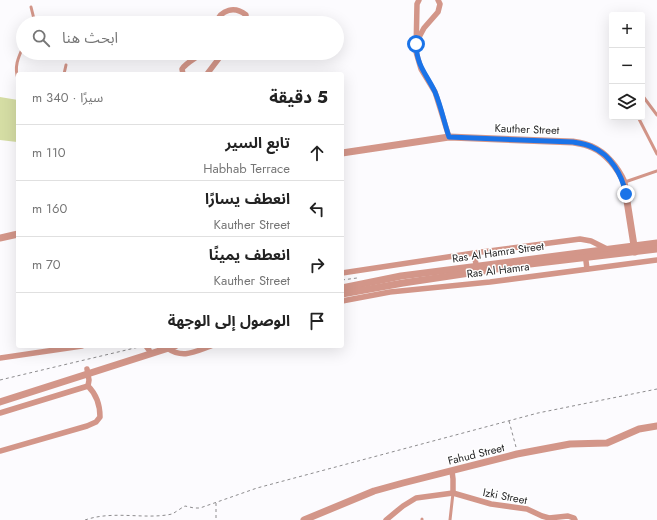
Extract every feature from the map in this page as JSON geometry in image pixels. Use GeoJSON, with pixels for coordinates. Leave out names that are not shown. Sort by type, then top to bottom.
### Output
{"type":"FeatureCollection","features":[{"type":"Feature","properties":{"kind":"street"},"geometry":{"type":"LineString","coordinates":[[420,0],[417,4],[416,52],[421,69],[435,92],[449,137]]}},
{"type":"Feature","properties":{"kind":"street"},"geometry":{"type":"LineString","coordinates":[[416,44],[424,28],[438,12],[440,4],[438,0]]}},
{"type":"Feature","properties":{"kind":"street"},"geometry":{"type":"LineString","coordinates":[[220,16],[230,9],[240,10],[246,16]]}},
{"type":"Feature","properties":{"kind":"street"},"geometry":{"type":"LineString","coordinates":[[183,72],[182,69],[187,62],[194,60]]}},
{"type":"Feature","properties":{"kind":"street"},"geometry":{"type":"LineString","coordinates":[[209,72],[218,60]]}},
{"type":"Feature","properties":{"kind":"street","name":"Kauther Street"},"geometry":{"type":"LineString","coordinates":[[344,153],[449,137],[573,142],[592,147],[606,156],[624,182],[634,249]]}},
{"type":"Feature","properties":{"kind":"street"},"geometry":{"type":"LineString","coordinates":[[0,238],[16,234]]}},
{"type":"Feature","properties":{"kind":"street","name":"Ras Al Hamra"},"geometry":{"type":"LineString","coordinates":[[344,273],[474,253],[580,240],[591,241],[607,250]]}},
{"type":"Feature","properties":{"kind":"street","name":"Ras Al Hamra Street"},"geometry":{"type":"LineString","coordinates":[[344,288],[401,276],[477,269],[634,249],[657,243]]}},
{"type":"Feature","properties":{"kind":"street","name":"Ras Al Hamra Street"},"geometry":{"type":"LineString","coordinates":[[585,255],[607,250],[657,249]]}},
{"type":"Feature","properties":{"kind":"street"},"geometry":{"type":"LineString","coordinates":[[474,253],[477,269]]}},
{"type":"Feature","properties":{"kind":"street"},"geometry":{"type":"LineString","coordinates":[[585,255],[587,269]]}},
{"type":"Feature","properties":{"kind":"street","name":"Ras Al Hamra"},"geometry":{"type":"LineString","coordinates":[[344,301],[390,292],[657,260]]}},
{"type":"Feature","properties":{"kind":"street"},"geometry":{"type":"LineString","coordinates":[[530,262],[532,276]]}},
{"type":"Feature","properties":{"kind":"street","name":"Ras Al Hamra Street"},"geometry":{"type":"LineString","coordinates":[[344,294],[477,269]]}},
{"type":"Feature","properties":{"kind":"street"},"geometry":{"type":"LineString","coordinates":[[0,358],[68,348]]}},
{"type":"Feature","properties":{"kind":"street"},"geometry":{"type":"LineString","coordinates":[[0,402],[149,350],[162,348]]}},
{"type":"Feature","properties":{"kind":"street"},"geometry":{"type":"LineString","coordinates":[[170,348],[177,354],[186,354],[204,348]]}},
{"type":"Feature","properties":{"kind":"street"},"geometry":{"type":"LineString","coordinates":[[88,371],[88,386]]}},
{"type":"Feature","properties":{"kind":"street"},"geometry":{"type":"LineString","coordinates":[[0,397],[88,371]]}},
{"type":"Feature","properties":{"kind":"street"},"geometry":{"type":"LineString","coordinates":[[0,413],[88,386]]}},
{"type":"Feature","properties":{"kind":"street"},"geometry":{"type":"LineString","coordinates":[[0,451],[68,432],[96,422],[100,417],[100,409],[94,393],[88,386]]}},
{"type":"Feature","properties":{"kind":"street","name":"Fahud Street"},"geometry":{"type":"LineString","coordinates":[[304,520],[374,491],[518,454],[570,444],[607,444],[639,429],[657,426]]}},
{"type":"Feature","properties":{"kind":"street"},"geometry":{"type":"LineString","coordinates":[[386,520],[403,506],[416,498],[453,493],[452,471]]}},
{"type":"Feature","properties":{"kind":"street","name":"Izki Street"},"geometry":{"type":"LineString","coordinates":[[453,493],[491,504],[527,509],[549,518],[568,516],[574,518],[575,520]]}},
{"type":"Feature","properties":{"kind":"lane"},"geometry":{"type":"LineString","coordinates":[[31,7],[33,16]]}},
{"type":"Feature","properties":{"kind":"lane"},"geometry":{"type":"LineString","coordinates":[[16,72],[18,60]]}},
{"type":"Feature","properties":{"kind":"lane"},"geometry":{"type":"LineString","coordinates":[[64,72],[66,65]]}},
{"type":"Feature","properties":{"kind":"lane"},"geometry":{"type":"LineString","coordinates":[[645,100],[657,114]]}},
{"type":"Feature","properties":{"kind":"lane"},"geometry":{"type":"LineString","coordinates":[[640,120],[657,154]]}},
{"type":"Feature","properties":{"kind":"lane"},"geometry":{"type":"LineString","coordinates":[[624,182],[657,169]]}},
{"type":"Feature","properties":{"kind":"lane"},"geometry":{"type":"LineString","coordinates":[[450,520],[453,493]]}},
{"type":"Feature","properties":{"kind":"path"},"geometry":{"type":"LineString","coordinates":[[0,380],[134,348]]}},
{"type":"Feature","properties":{"kind":"path"},"geometry":{"type":"LineString","coordinates":[[85,520],[109,515],[145,518],[165,516],[173,514],[185,506],[200,508],[257,488],[509,420],[657,389]]}},
{"type":"Feature","properties":{"kind":"path"},"geometry":{"type":"LineString","coordinates":[[509,420],[518,454]]}},
{"type":"Feature","properties":{"kind":"path"},"geometry":{"type":"LineString","coordinates":[[216,502],[216,520]]}},
{"type":"Feature","properties":{"kind":"green space"},"geometry":{"type":"Polygon","coordinates":[[[0,97],[16,100],[16,142],[0,140],[0,97]]]}},
{"type":"Feature","properties":{"kind":"route"},"geometry":{"type":"LineString","coordinates":[[416,44],[416,52],[421,69],[435,92],[449,137],[573,142],[592,147],[606,156],[620,175],[624,182],[626,194]]}}]}
